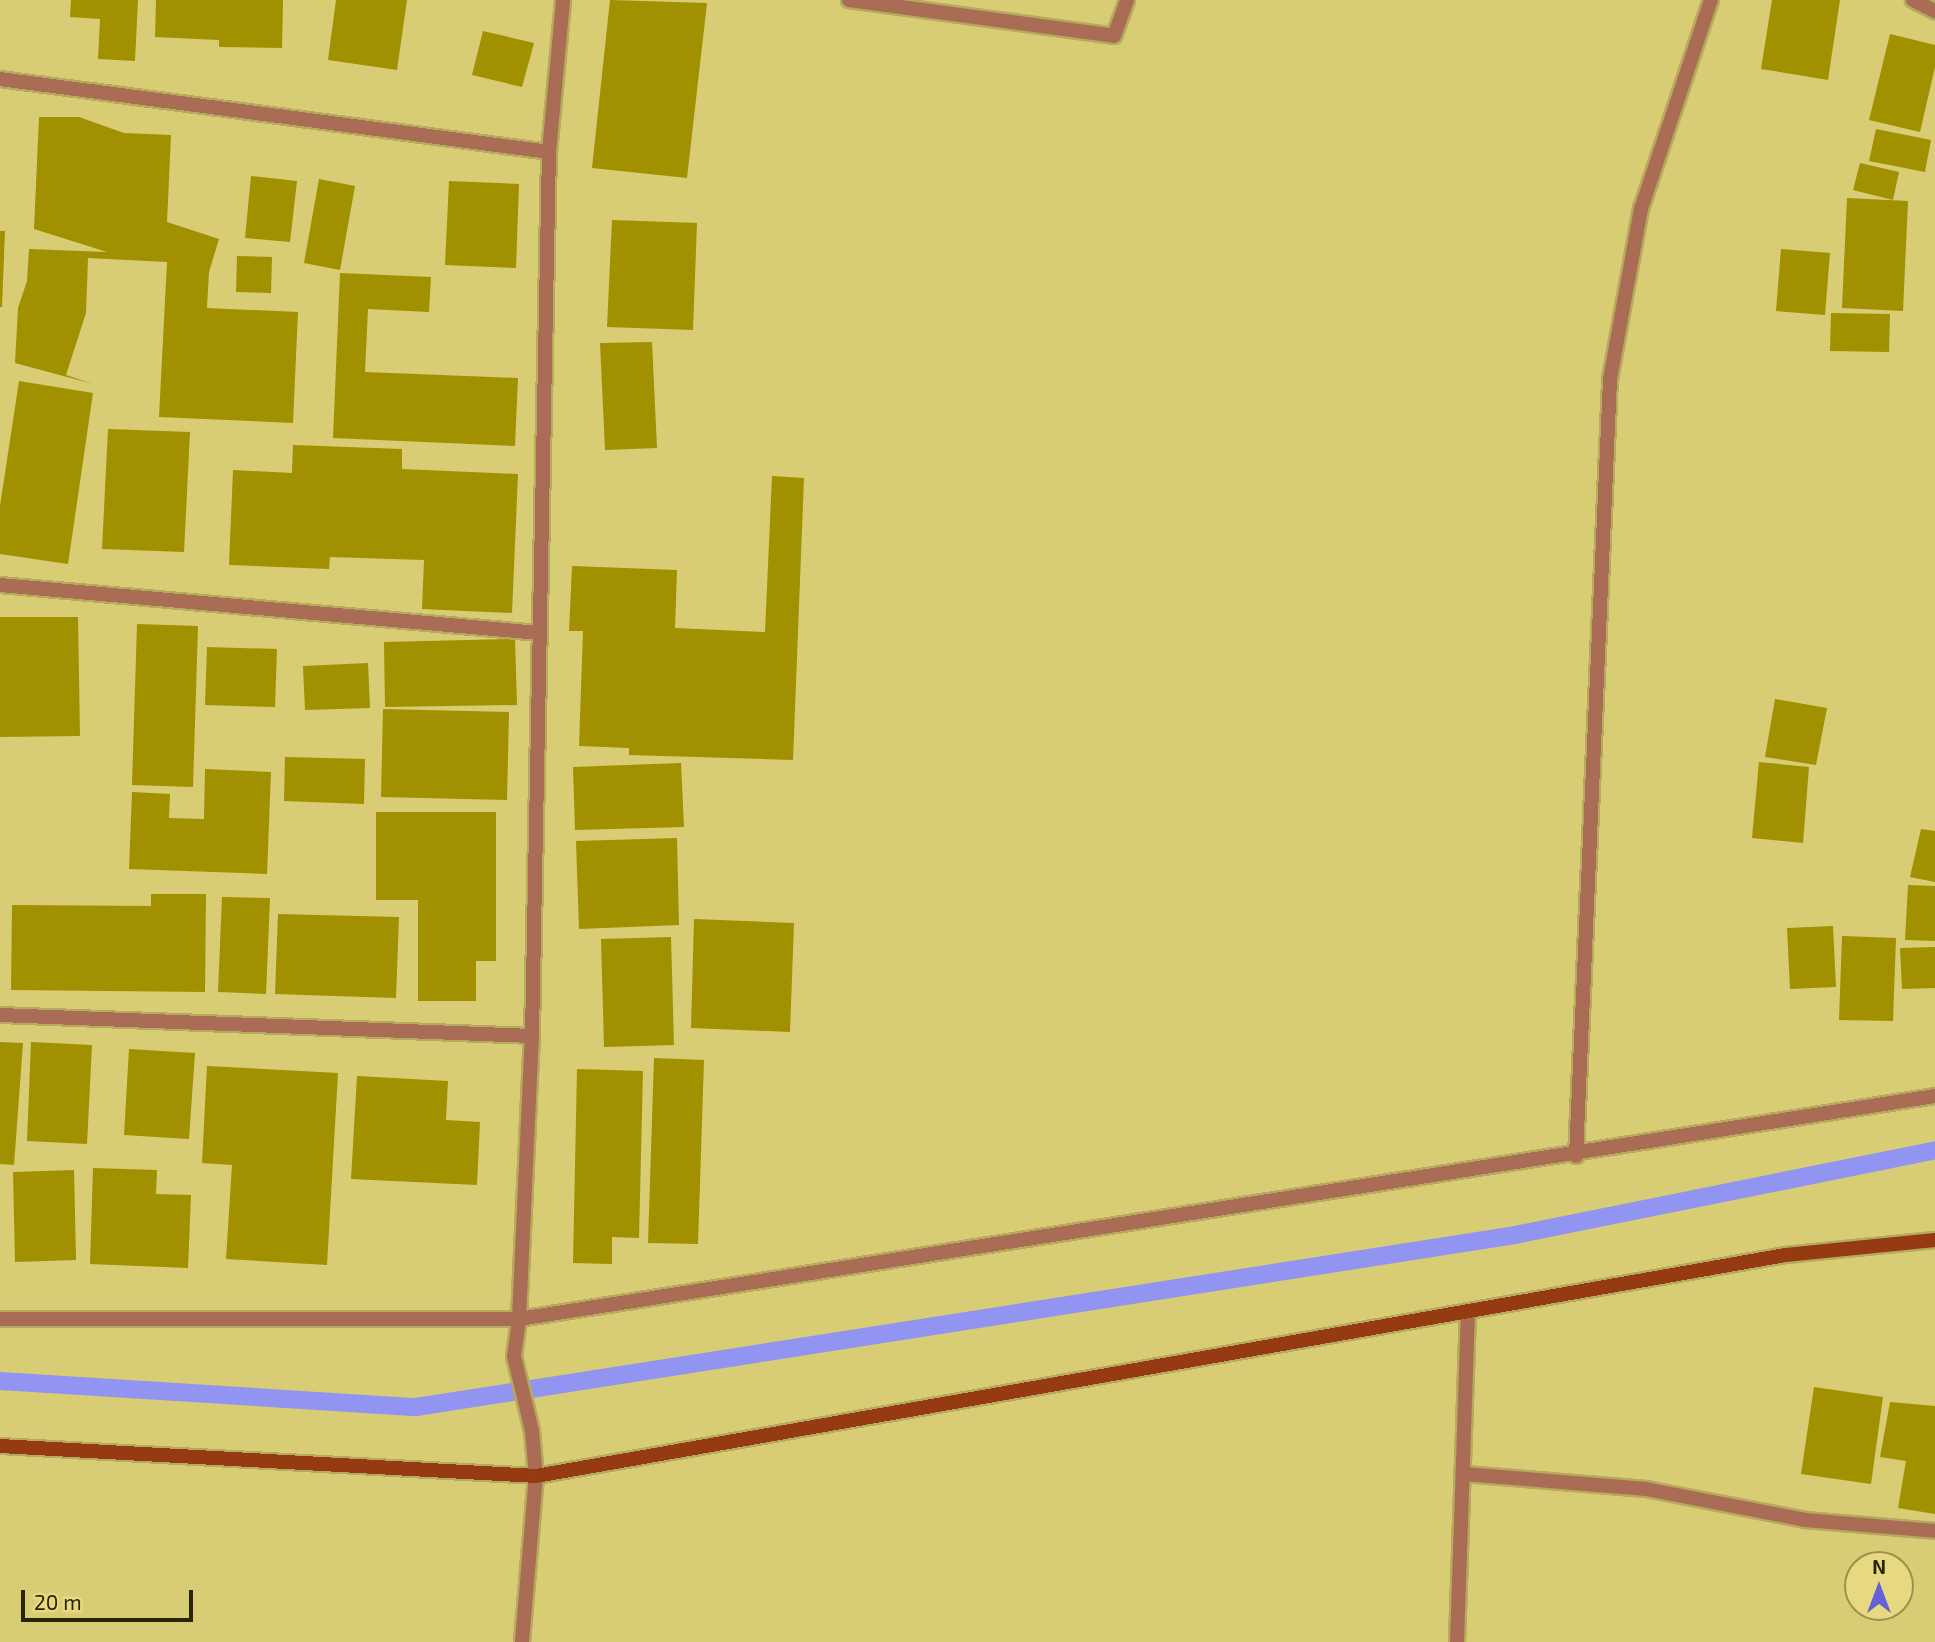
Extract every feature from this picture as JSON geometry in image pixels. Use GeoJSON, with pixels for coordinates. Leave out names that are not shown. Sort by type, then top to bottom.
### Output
{"type":"FeatureCollection","features":[{"type":"Feature","properties":{"kind":"street"},"geometry":{"type":"LineString","coordinates":[[522,1642],[536,1476],[532,1431],[514,1356],[519,1319],[532,1036],[549,152],[563,0]]}},
{"type":"Feature","properties":{"kind":"street"},"geometry":{"type":"LineString","coordinates":[[849,0],[1114,36],[1127,0]]}},
{"type":"Feature","properties":{"kind":"street"},"geometry":{"type":"LineString","coordinates":[[1576,1156],[1611,379],[1641,209],[1711,0]]}},
{"type":"Feature","properties":{"kind":"street"},"geometry":{"type":"LineString","coordinates":[[1913,0],[1935,11]]}},
{"type":"Feature","properties":{"kind":"street"},"geometry":{"type":"LineString","coordinates":[[0,79],[549,152]]}},
{"type":"Feature","properties":{"kind":"street"},"geometry":{"type":"LineString","coordinates":[[0,585],[539,633]]}},
{"type":"Feature","properties":{"kind":"street"},"geometry":{"type":"LineString","coordinates":[[0,1015],[532,1036]]}},
{"type":"Feature","properties":{"kind":"street"},"geometry":{"type":"LineString","coordinates":[[0,1319],[519,1319],[1576,1156],[1935,1096]]}},
{"type":"Feature","properties":{"kind":"street"},"geometry":{"type":"LineString","coordinates":[[0,1446],[536,1476],[1785,1255],[1935,1240]]}},
{"type":"Feature","properties":{"kind":"street"},"geometry":{"type":"LineString","coordinates":[[1457,1642],[1465,1474],[1468,1311]]}},
{"type":"Feature","properties":{"kind":"street"},"geometry":{"type":"LineString","coordinates":[[1465,1474],[1646,1489],[1805,1520],[1935,1531]]}},
{"type":"Feature","properties":{"kind":"building"},"geometry":{"type":"Polygon","coordinates":[[[71,0],[138,0],[135,61],[98,59],[100,19],[70,17],[71,0]]]}},
{"type":"Feature","properties":{"kind":"building"},"geometry":{"type":"Polygon","coordinates":[[[156,0],[283,0],[282,48],[219,47],[219,40],[155,37],[156,0]]]}},
{"type":"Feature","properties":{"kind":"building"},"geometry":{"type":"Polygon","coordinates":[[[336,0],[407,0],[397,70],[328,60],[336,0]]]}},
{"type":"Feature","properties":{"kind":"building"},"geometry":{"type":"Polygon","coordinates":[[[610,0],[707,3],[687,178],[592,168],[610,0]]]}},
{"type":"Feature","properties":{"kind":"building"},"geometry":{"type":"Polygon","coordinates":[[[1772,0],[1840,0],[1828,80],[1761,69],[1772,0]]]}},
{"type":"Feature","properties":{"kind":"building"},"geometry":{"type":"Polygon","coordinates":[[[483,31],[534,43],[522,87],[472,75],[483,31]]]}},
{"type":"Feature","properties":{"kind":"building"},"geometry":{"type":"Polygon","coordinates":[[[1890,34],[1935,45],[1935,67],[1920,132],[1869,120],[1890,34]]]}},
{"type":"Feature","properties":{"kind":"building"},"geometry":{"type":"Polygon","coordinates":[[[39,117],[79,117],[124,133],[171,135],[167,222],[219,239],[209,272],[207,308],[298,312],[293,423],[159,417],[167,262],[88,258],[86,313],[66,375],[93,384],[15,363],[18,308],[27,281],[29,249],[107,252],[34,229],[39,117]]]}},
{"type":"Feature","properties":{"kind":"building"},"geometry":{"type":"Polygon","coordinates":[[[1876,129],[1931,140],[1925,172],[1869,161],[1876,129]]]}},
{"type":"Feature","properties":{"kind":"building"},"geometry":{"type":"Polygon","coordinates":[[[1860,163],[1899,172],[1893,200],[1853,190],[1860,163]]]}},
{"type":"Feature","properties":{"kind":"building"},"geometry":{"type":"Polygon","coordinates":[[[251,176],[297,181],[290,242],[245,238],[251,176]]]}},
{"type":"Feature","properties":{"kind":"building"},"geometry":{"type":"Polygon","coordinates":[[[319,179],[355,186],[340,270],[304,263],[319,179]]]}},
{"type":"Feature","properties":{"kind":"building"},"geometry":{"type":"Polygon","coordinates":[[[449,181],[519,184],[516,268],[445,265],[449,181]]]}},
{"type":"Feature","properties":{"kind":"building"},"geometry":{"type":"Polygon","coordinates":[[[1847,198],[1908,201],[1903,311],[1842,308],[1847,198]]]}},
{"type":"Feature","properties":{"kind":"building"},"geometry":{"type":"Polygon","coordinates":[[[612,220],[697,223],[693,330],[607,327],[612,220]]]}},
{"type":"Feature","properties":{"kind":"building"},"geometry":{"type":"Polygon","coordinates":[[[0,231],[5,231],[2,307],[0,307],[0,231]]]}},
{"type":"Feature","properties":{"kind":"building"},"geometry":{"type":"Polygon","coordinates":[[[1781,249],[1830,253],[1825,315],[1776,311],[1781,249]]]}},
{"type":"Feature","properties":{"kind":"building"},"geometry":{"type":"Polygon","coordinates":[[[237,256],[272,257],[271,293],[236,292],[237,256]]]}},
{"type":"Feature","properties":{"kind":"building"},"geometry":{"type":"Polygon","coordinates":[[[340,273],[431,277],[429,312],[368,309],[365,372],[518,378],[515,446],[333,438],[340,273]]]}},
{"type":"Feature","properties":{"kind":"building"},"geometry":{"type":"Polygon","coordinates":[[[1831,313],[1890,314],[1889,352],[1830,351],[1831,313]]]}},
{"type":"Feature","properties":{"kind":"building"},"geometry":{"type":"Polygon","coordinates":[[[652,342],[657,448],[605,450],[600,343],[652,342]]]}},
{"type":"Feature","properties":{"kind":"building"},"geometry":{"type":"Polygon","coordinates":[[[19,381],[93,393],[68,564],[0,554],[0,506],[19,381]]]}},
{"type":"Feature","properties":{"kind":"building"},"geometry":{"type":"Polygon","coordinates":[[[108,429],[190,432],[184,552],[102,549],[108,429]]]}},
{"type":"Feature","properties":{"kind":"building"},"geometry":{"type":"Polygon","coordinates":[[[293,445],[402,449],[402,469],[518,474],[512,613],[422,609],[424,560],[330,557],[329,569],[229,565],[233,470],[292,473],[293,445]]]}},
{"type":"Feature","properties":{"kind":"building"},"geometry":{"type":"Polygon","coordinates":[[[772,476],[804,478],[793,760],[629,755],[629,748],[579,746],[583,631],[569,631],[572,566],[677,570],[675,628],[765,632],[772,476]]]}},
{"type":"Feature","properties":{"kind":"building"},"geometry":{"type":"Polygon","coordinates":[[[0,617],[78,617],[80,736],[0,737],[0,617]]]}},
{"type":"Feature","properties":{"kind":"building"},"geometry":{"type":"Polygon","coordinates":[[[137,624],[198,626],[193,787],[132,785],[137,624]]]}},
{"type":"Feature","properties":{"kind":"building"},"geometry":{"type":"Polygon","coordinates":[[[515,639],[517,705],[385,707],[384,642],[515,639]]]}},
{"type":"Feature","properties":{"kind":"building"},"geometry":{"type":"Polygon","coordinates":[[[207,647],[277,649],[275,707],[205,705],[207,647]]]}},
{"type":"Feature","properties":{"kind":"building"},"geometry":{"type":"Polygon","coordinates":[[[368,663],[370,708],[305,710],[303,666],[368,663]]]}},
{"type":"Feature","properties":{"kind":"building"},"geometry":{"type":"Polygon","coordinates":[[[1775,699],[1827,708],[1816,765],[1765,757],[1775,699]]]}},
{"type":"Feature","properties":{"kind":"building"},"geometry":{"type":"Polygon","coordinates":[[[383,709],[509,712],[507,800],[381,797],[383,709]]]}},
{"type":"Feature","properties":{"kind":"building"},"geometry":{"type":"Polygon","coordinates":[[[285,757],[365,759],[364,804],[284,801],[285,757]]]}},
{"type":"Feature","properties":{"kind":"building"},"geometry":{"type":"Polygon","coordinates":[[[1759,762],[1809,767],[1803,843],[1752,838],[1759,762]]]}},
{"type":"Feature","properties":{"kind":"building"},"geometry":{"type":"Polygon","coordinates":[[[681,763],[684,827],[575,830],[573,767],[681,763]]]}},
{"type":"Feature","properties":{"kind":"building"},"geometry":{"type":"Polygon","coordinates":[[[205,769],[271,772],[267,874],[129,869],[132,792],[170,794],[169,818],[204,819],[205,769]]]}},
{"type":"Feature","properties":{"kind":"building"},"geometry":{"type":"Polygon","coordinates":[[[376,812],[496,812],[496,961],[476,961],[476,1001],[418,1001],[418,900],[376,900],[376,812]]]}},
{"type":"Feature","properties":{"kind":"building"},"geometry":{"type":"Polygon","coordinates":[[[1921,829],[1935,831],[1935,882],[1910,877],[1921,829]]]}},
{"type":"Feature","properties":{"kind":"building"},"geometry":{"type":"Polygon","coordinates":[[[677,838],[679,925],[579,929],[576,841],[677,838]]]}},
{"type":"Feature","properties":{"kind":"building"},"geometry":{"type":"Polygon","coordinates":[[[1908,885],[1935,886],[1935,941],[1905,940],[1908,885]]]}},
{"type":"Feature","properties":{"kind":"building"},"geometry":{"type":"Polygon","coordinates":[[[151,894],[206,894],[205,992],[11,990],[12,905],[151,906],[151,894]]]}},
{"type":"Feature","properties":{"kind":"building"},"geometry":{"type":"Polygon","coordinates":[[[222,897],[270,898],[266,994],[218,992],[222,897]]]}},
{"type":"Feature","properties":{"kind":"building"},"geometry":{"type":"Polygon","coordinates":[[[278,914],[399,917],[396,998],[275,994],[278,914]]]}},
{"type":"Feature","properties":{"kind":"building"},"geometry":{"type":"Polygon","coordinates":[[[694,919],[794,923],[790,1032],[691,1028],[694,919]]]}},
{"type":"Feature","properties":{"kind":"building"},"geometry":{"type":"Polygon","coordinates":[[[1833,926],[1836,987],[1790,989],[1787,928],[1833,926]]]}},
{"type":"Feature","properties":{"kind":"building"},"geometry":{"type":"Polygon","coordinates":[[[1842,936],[1896,938],[1893,1021],[1839,1020],[1842,936]]]}},
{"type":"Feature","properties":{"kind":"building"},"geometry":{"type":"Polygon","coordinates":[[[671,937],[674,1045],[604,1047],[601,939],[671,937]]]}},
{"type":"Feature","properties":{"kind":"building"},"geometry":{"type":"Polygon","coordinates":[[[1935,947],[1935,988],[1902,989],[1900,948],[1935,947]]]}},
{"type":"Feature","properties":{"kind":"building"},"geometry":{"type":"Polygon","coordinates":[[[0,1042],[23,1043],[14,1165],[0,1164],[0,1042]]]}},
{"type":"Feature","properties":{"kind":"building"},"geometry":{"type":"Polygon","coordinates":[[[31,1042],[92,1045],[87,1144],[27,1141],[31,1042]]]}},
{"type":"Feature","properties":{"kind":"building"},"geometry":{"type":"Polygon","coordinates":[[[129,1049],[195,1053],[189,1139],[124,1135],[129,1049]]]}},
{"type":"Feature","properties":{"kind":"building"},"geometry":{"type":"Polygon","coordinates":[[[654,1058],[704,1060],[698,1244],[648,1243],[654,1058]]]}},
{"type":"Feature","properties":{"kind":"building"},"geometry":{"type":"Polygon","coordinates":[[[207,1066],[338,1073],[327,1265],[226,1259],[232,1165],[202,1163],[207,1066]]]}},
{"type":"Feature","properties":{"kind":"building"},"geometry":{"type":"Polygon","coordinates":[[[577,1069],[643,1071],[639,1238],[612,1237],[612,1264],[573,1263],[577,1069]]]}},
{"type":"Feature","properties":{"kind":"building"},"geometry":{"type":"Polygon","coordinates":[[[357,1076],[448,1081],[446,1120],[480,1122],[477,1185],[351,1179],[357,1076]]]}},
{"type":"Feature","properties":{"kind":"building"},"geometry":{"type":"Polygon","coordinates":[[[93,1168],[157,1170],[156,1194],[191,1195],[188,1268],[90,1264],[93,1168]]]}},
{"type":"Feature","properties":{"kind":"building"},"geometry":{"type":"Polygon","coordinates":[[[74,1170],[76,1260],[15,1262],[13,1172],[74,1170]]]}},
{"type":"Feature","properties":{"kind":"building"},"geometry":{"type":"Polygon","coordinates":[[[1814,1387],[1883,1397],[1871,1484],[1801,1474],[1814,1387]]]}},
{"type":"Feature","properties":{"kind":"building"},"geometry":{"type":"Polygon","coordinates":[[[1890,1402],[1935,1406],[1935,1514],[1898,1508],[1906,1461],[1880,1457],[1890,1402]]]}},
{"type":"Feature","properties":{"kind":"waterway"},"geometry":{"type":"LineString","coordinates":[[0,1381],[416,1407],[1515,1235],[1935,1150]]}}]}
